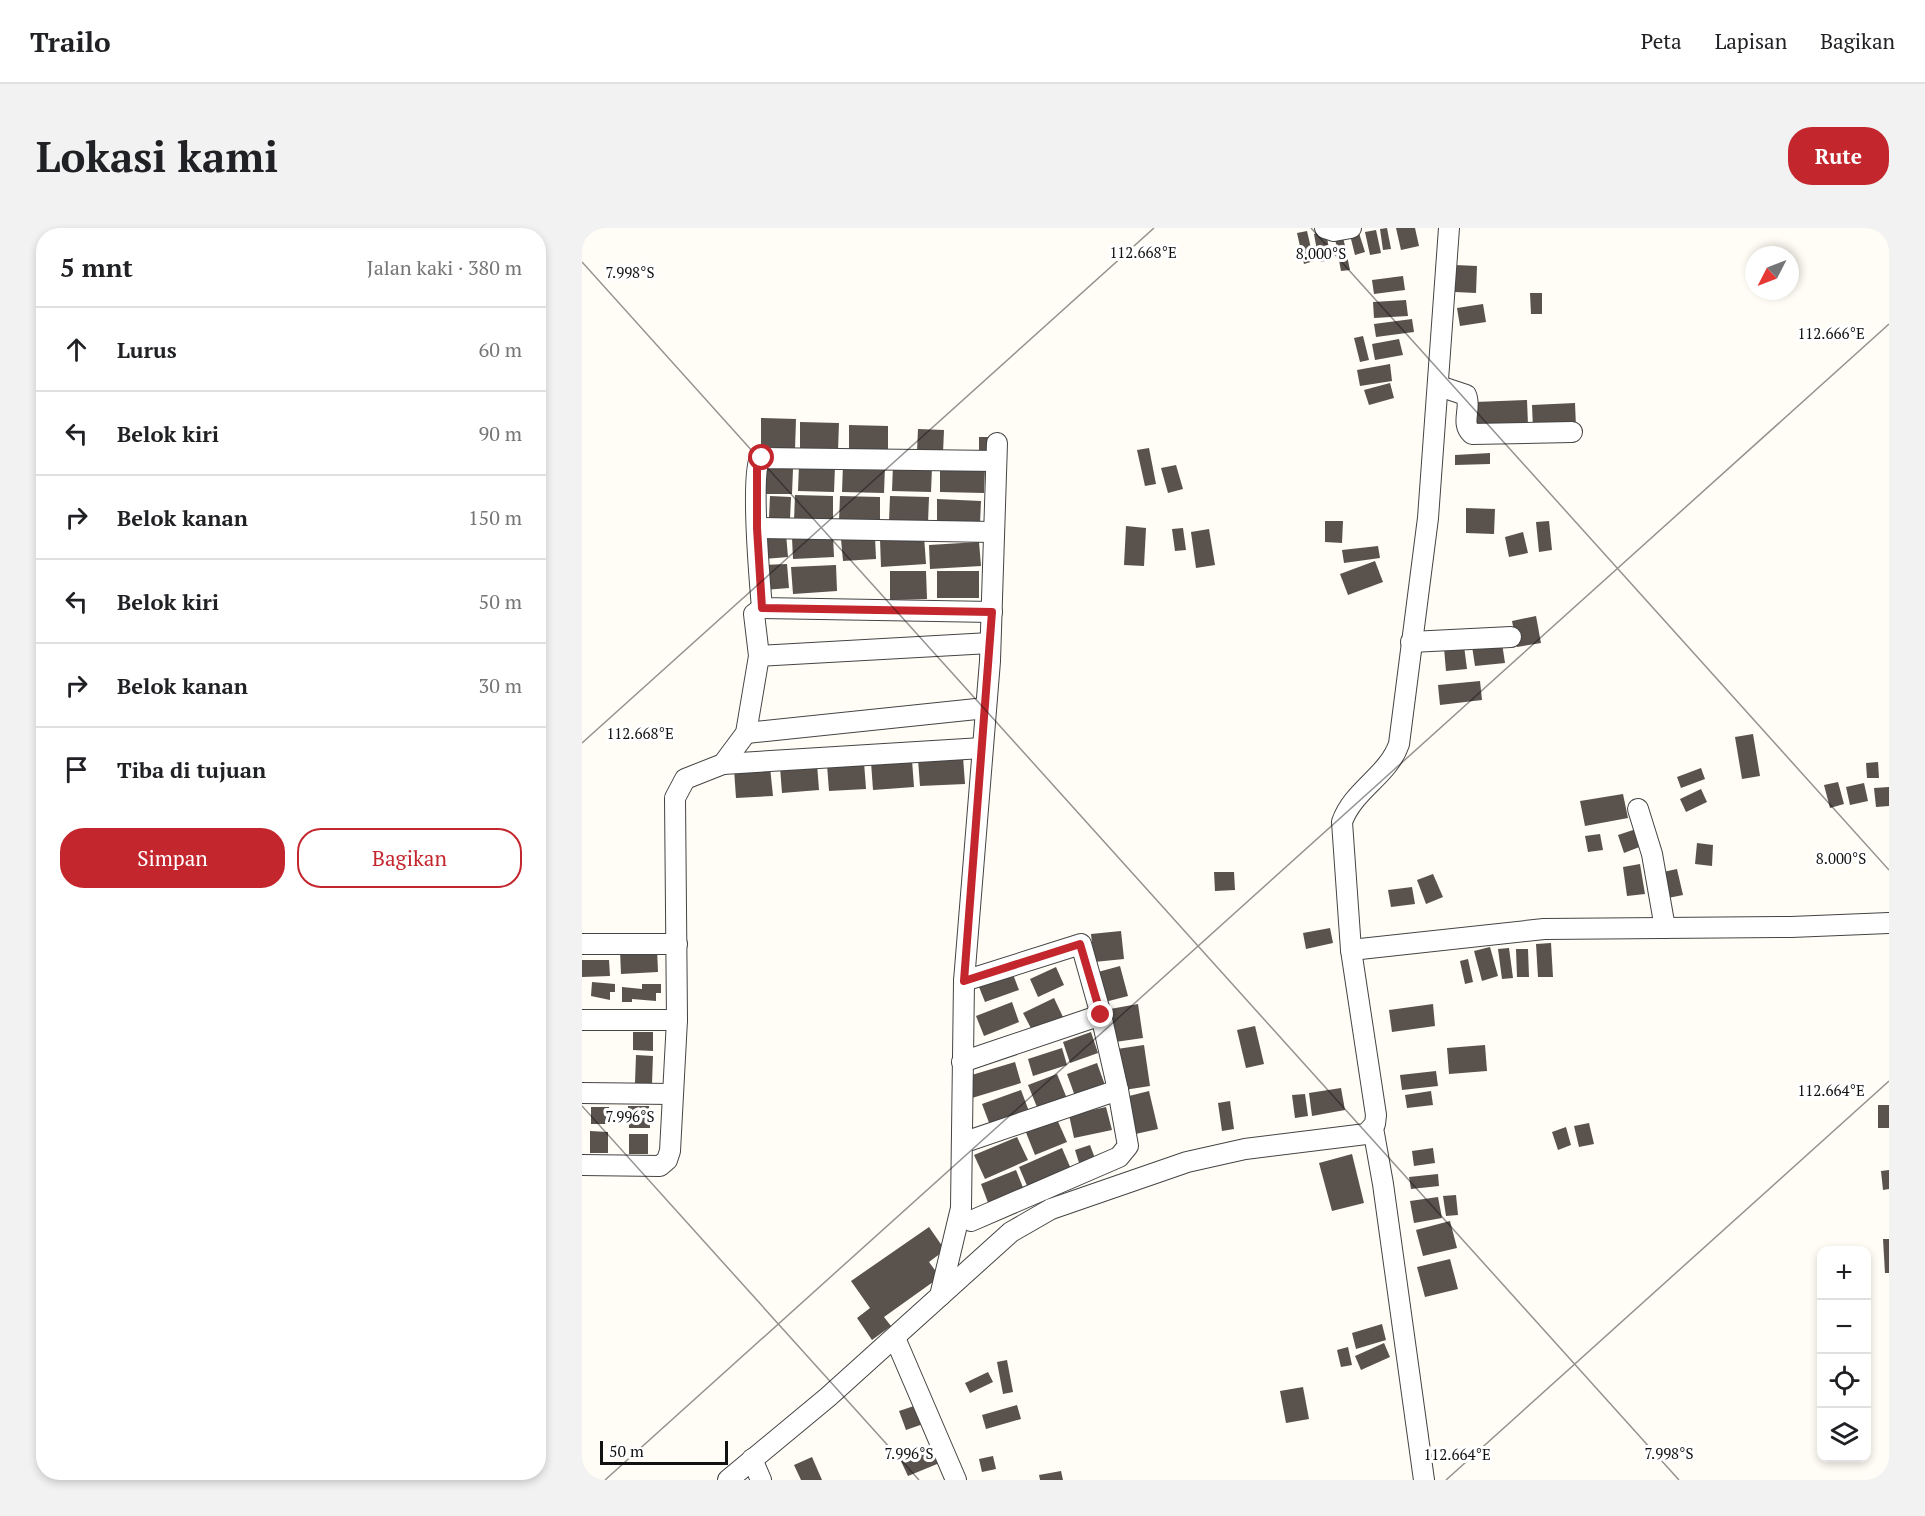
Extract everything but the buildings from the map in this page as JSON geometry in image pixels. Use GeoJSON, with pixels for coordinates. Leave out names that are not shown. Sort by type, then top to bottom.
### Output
{"type":"FeatureCollection","features":[{"type":"Feature","properties":{"kind":"street"},"geometry":{"type":"LineString","coordinates":[[1325,228],[1334,231],[1351,228]]}},
{"type":"Feature","properties":{"kind":"street"},"geometry":{"type":"LineString","coordinates":[[1424,1480],[1383,1184],[1373,1128],[1376,1115],[1351,950],[1342,822],[1347,807],[1394,758],[1399,744],[1428,518],[1449,228]]}},
{"type":"Feature","properties":{"kind":"street"},"geometry":{"type":"LineString","coordinates":[[1438,386],[1466,395],[1468,399],[1466,424],[1472,434],[1572,432]]}},
{"type":"Feature","properties":{"kind":"street"},"geometry":{"type":"LineString","coordinates":[[762,608],[756,483],[757,461],[760,458],[997,452],[992,612],[964,981],[962,1143],[966,1215],[940,1296]]}},
{"type":"Feature","properties":{"kind":"street"},"geometry":{"type":"LineString","coordinates":[[757,528],[993,532]]}},
{"type":"Feature","properties":{"kind":"street"},"geometry":{"type":"LineString","coordinates":[[723,764],[746,733],[759,656],[754,614],[762,608],[992,612]]}},
{"type":"Feature","properties":{"kind":"street"},"geometry":{"type":"LineString","coordinates":[[1411,642],[1511,637]]}},
{"type":"Feature","properties":{"kind":"street"},"geometry":{"type":"LineString","coordinates":[[759,656],[990,643]]}},
{"type":"Feature","properties":{"kind":"street"},"geometry":{"type":"LineString","coordinates":[[746,733],[986,708]]}},
{"type":"Feature","properties":{"kind":"street"},"geometry":{"type":"LineString","coordinates":[[582,1165],[660,1166],[667,1160],[670,1151],[677,1020],[675,798],[685,780],[723,764],[982,748]]}},
{"type":"Feature","properties":{"kind":"street"},"geometry":{"type":"LineString","coordinates":[[1638,809],[1652,854],[1665,928]]}},
{"type":"Feature","properties":{"kind":"street"},"geometry":{"type":"LineString","coordinates":[[1351,950],[1544,929],[1791,927],[1889,923]]}},
{"type":"Feature","properties":{"kind":"street"},"geometry":{"type":"LineString","coordinates":[[582,944],[678,944]]}},
{"type":"Feature","properties":{"kind":"street"},"geometry":{"type":"LineString","coordinates":[[964,981],[1080,944],[1101,1015],[1128,1146],[1123,1155],[966,1215]]}},
{"type":"Feature","properties":{"kind":"street"},"geometry":{"type":"LineString","coordinates":[[962,1062],[1101,1015]]}},
{"type":"Feature","properties":{"kind":"street"},"geometry":{"type":"LineString","coordinates":[[582,1020],[677,1020]]}},
{"type":"Feature","properties":{"kind":"street"},"geometry":{"type":"LineString","coordinates":[[962,1143],[1118,1090]]}},
{"type":"Feature","properties":{"kind":"street"},"geometry":{"type":"LineString","coordinates":[[582,1093],[672,1094]]}},
{"type":"Feature","properties":{"kind":"street"},"geometry":{"type":"LineString","coordinates":[[728,1480],[895,1338],[1025,1222],[1051,1209],[1187,1162],[1245,1149],[1366,1134],[1373,1128]]}},
{"type":"Feature","properties":{"kind":"street"},"geometry":{"type":"LineString","coordinates":[[966,1215],[995,1247]]}},
{"type":"Feature","properties":{"kind":"street"},"geometry":{"type":"LineString","coordinates":[[895,1338],[956,1480]]}},
{"type":"Feature","properties":{"kind":"street"},"geometry":{"type":"LineString","coordinates":[[752,1459],[760,1480]]}},
{"type":"Feature","properties":{"kind":"route"},"geometry":{"type":"LineString","coordinates":[[762,458],[757,461],[756,483],[762,608],[992,612],[964,981],[1080,944],[1101,1015]]}}]}
